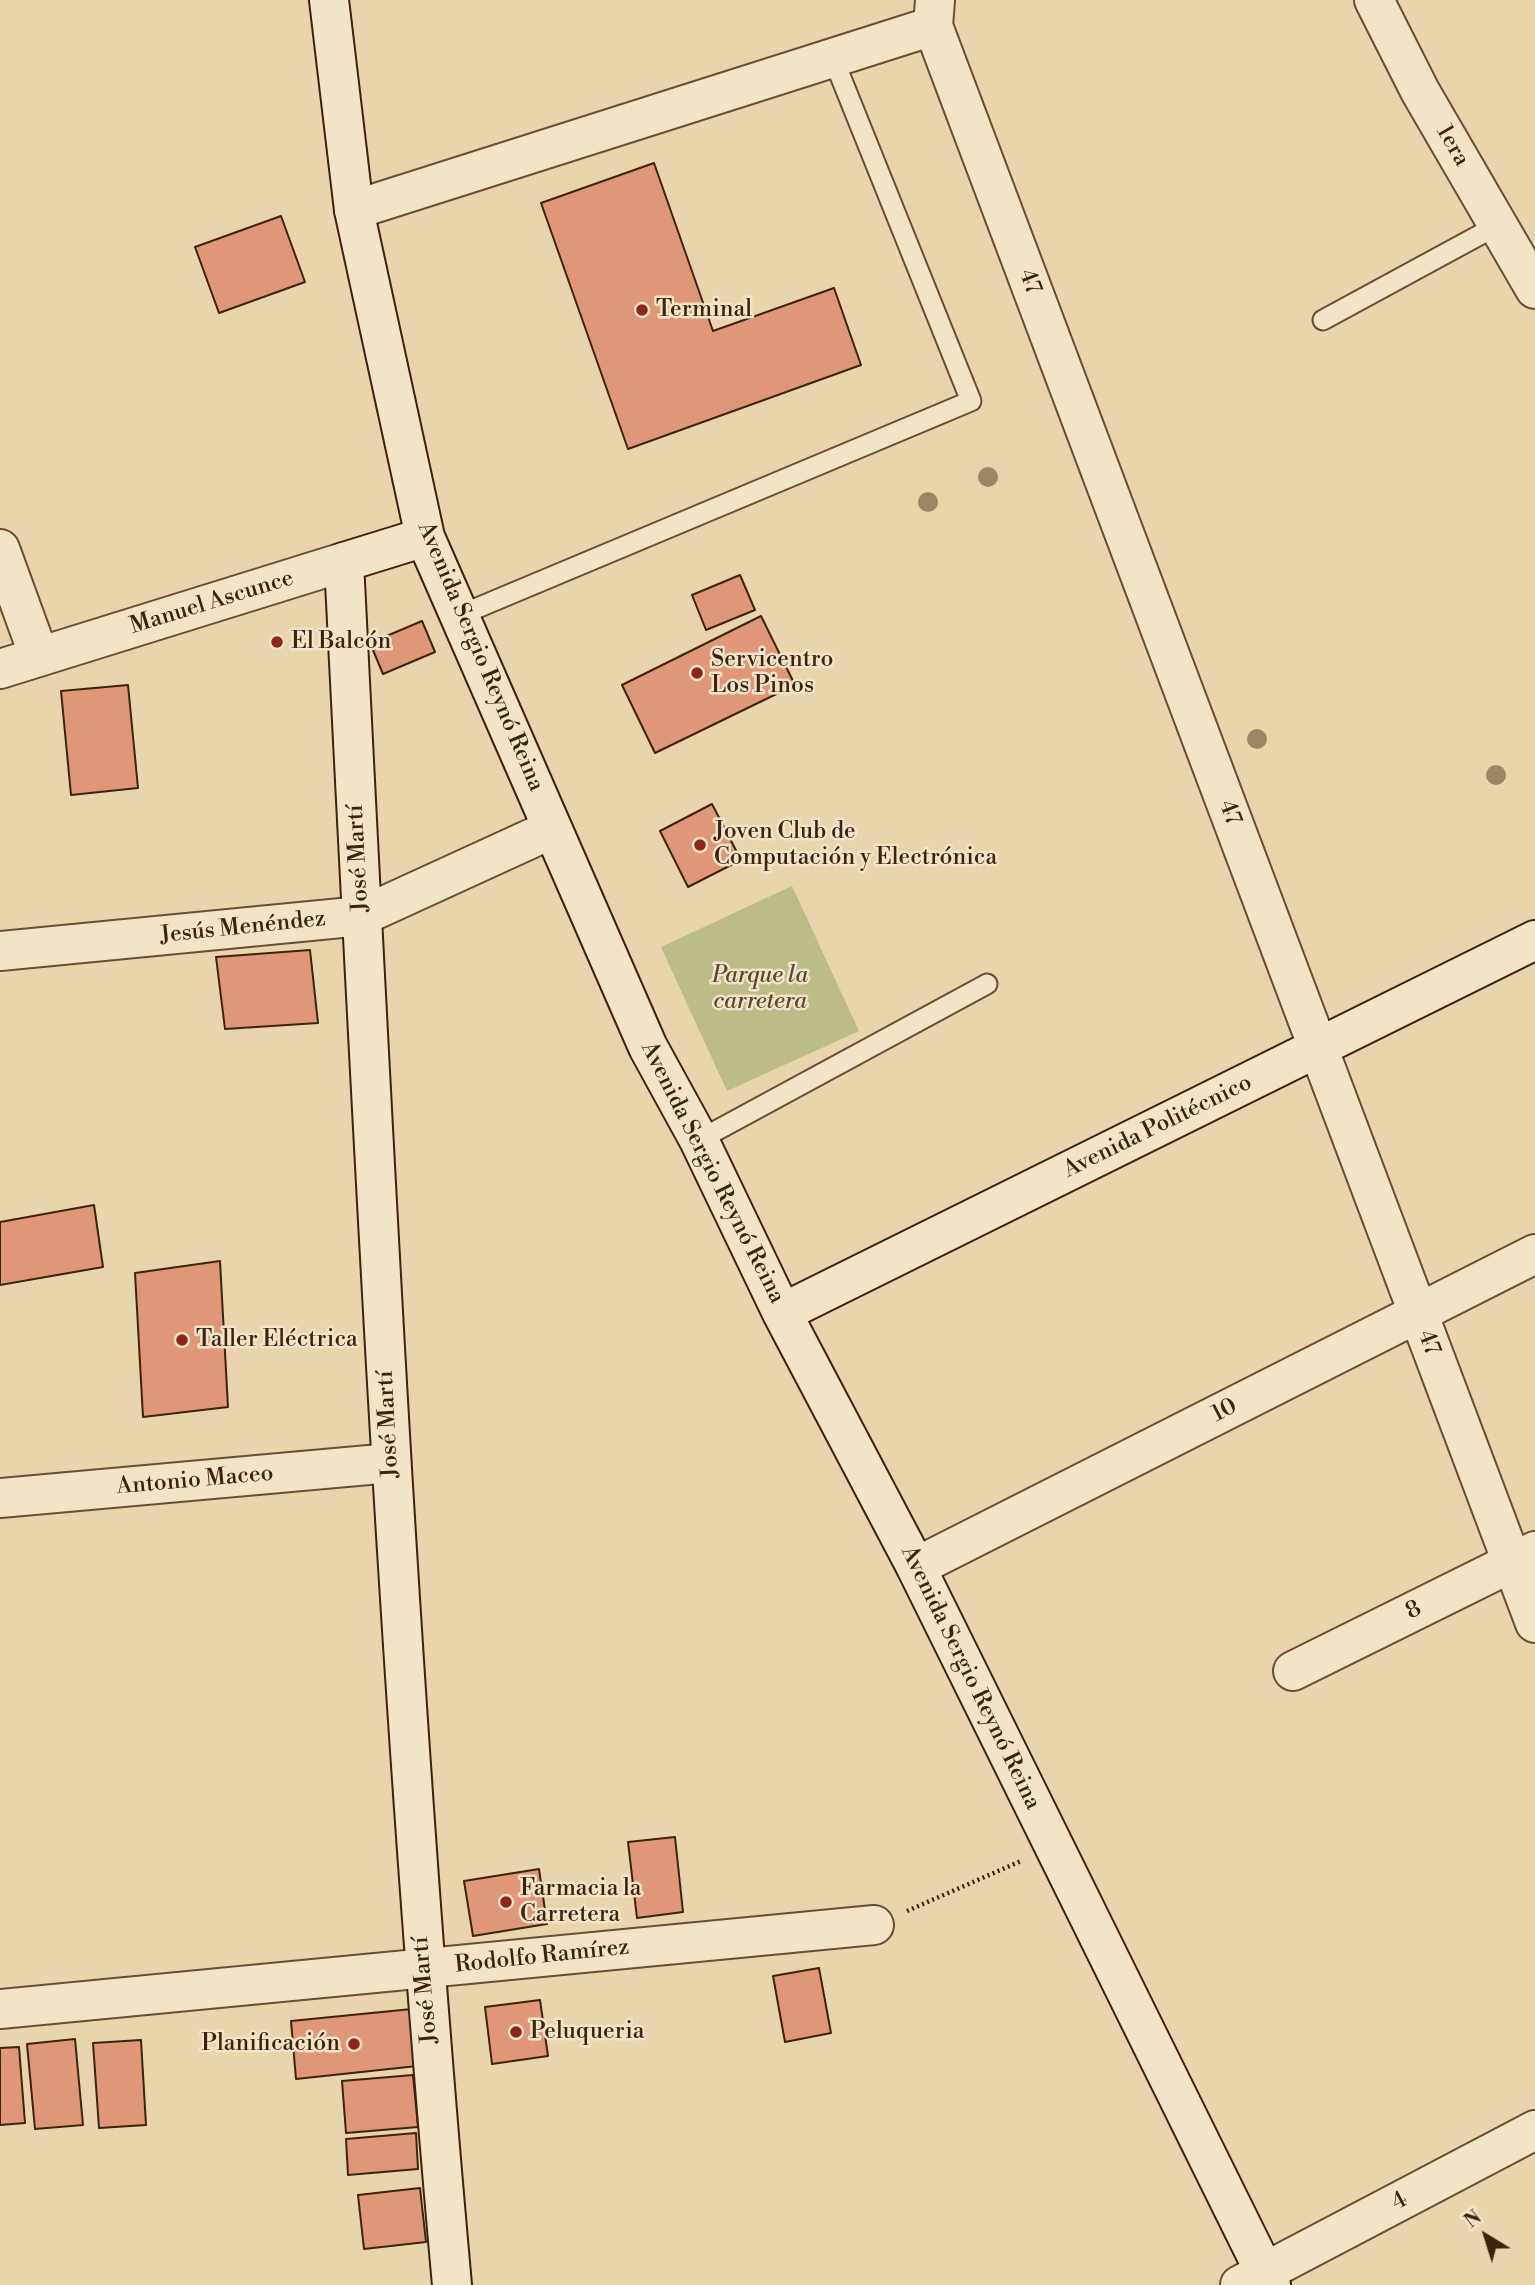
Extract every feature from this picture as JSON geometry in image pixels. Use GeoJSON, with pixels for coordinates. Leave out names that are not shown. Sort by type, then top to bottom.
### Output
{"type":"FeatureCollection","features":[{"type":"Feature","properties":{"kind":"street","name":"Avenida Sergio Reynó Reina"},"geometry":{"type":"LineString","coordinates":[[329,0],[354,210],[425,537],[648,1047],[699,1140],[782,1313],[916,1567],[1054,1846],[1258,2281]]}},
{"type":"Feature","properties":{"kind":"street","name":"1era"},"geometry":{"type":"LineString","coordinates":[[1374,0],[1420,91],[1535,289]]}},
{"type":"Feature","properties":{"kind":"street"},"geometry":{"type":"LineString","coordinates":[[354,210],[833,58],[934,13]]}},
{"type":"Feature","properties":{"kind":"street","name":"47"},"geometry":{"type":"LineString","coordinates":[[934,13],[1417,1314],[1523,1557],[1535,1623]]}},
{"type":"Feature","properties":{"kind":"street","name":"Manuel Ascunce"},"geometry":{"type":"LineString","coordinates":[[0,669],[425,537]]}},
{"type":"Feature","properties":{"kind":"street"},"geometry":{"type":"LineString","coordinates":[[0,550],[39,656]]}},
{"type":"Feature","properties":{"kind":"street","name":"José Martí"},"geometry":{"type":"LineString","coordinates":[[344,562],[391,1463],[423,1969],[452,2285]]}},
{"type":"Feature","properties":{"kind":"street","name":"Jesús Menéndez"},"geometry":{"type":"LineString","coordinates":[[0,951],[362,916],[552,829]]}},
{"type":"Feature","properties":{"kind":"street","name":"Avenida Politécnico"},"geometry":{"type":"LineString","coordinates":[[782,1313],[1535,940]]}},
{"type":"Feature","properties":{"kind":"street","name":"10"},"geometry":{"type":"LineString","coordinates":[[916,1567],[1535,1254]]}},
{"type":"Feature","properties":{"kind":"street","name":"Antonio Maceo"},"geometry":{"type":"LineString","coordinates":[[0,1499],[391,1463]]}},
{"type":"Feature","properties":{"kind":"street","name":"8"},"geometry":{"type":"LineString","coordinates":[[1293,1671],[1523,1557]]}},
{"type":"Feature","properties":{"kind":"street","name":"Rodolfo Ramírez"},"geometry":{"type":"LineString","coordinates":[[0,2009],[874,1925]]}},
{"type":"Feature","properties":{"kind":"street","name":"4"},"geometry":{"type":"LineString","coordinates":[[1258,2281],[1535,2130]]}},
{"type":"Feature","properties":{"kind":"lane"},"geometry":{"type":"LineString","coordinates":[[458,616],[971,401],[833,58]]}},
{"type":"Feature","properties":{"kind":"lane"},"geometry":{"type":"LineString","coordinates":[[1323,320],[1498,225]]}},
{"type":"Feature","properties":{"kind":"lane"},"geometry":{"type":"LineString","coordinates":[[699,1140],[987,984]]}},
{"type":"Feature","properties":{"kind":"path"},"geometry":{"type":"LineString","coordinates":[[874,1925],[1054,1846]]}},
{"type":"Feature","properties":{"kind":"green space","name":"Parque la carretera"},"geometry":{"type":"Polygon","coordinates":[[[792,886],[859,1031],[727,1091],[661,947],[792,886]]]}},
{"type":"Feature","properties":{"kind":"building","name":"Terminal"},"geometry":{"type":"Polygon","coordinates":[[[654,163],[713,331],[834,288],[861,365],[628,449],[541,203],[654,163]]]}},
{"type":"Feature","properties":{"kind":"building"},"geometry":{"type":"Polygon","coordinates":[[[281,216],[305,282],[219,313],[195,247],[281,216]]]}},
{"type":"Feature","properties":{"kind":"building"},"geometry":{"type":"Polygon","coordinates":[[[740,575],[755,610],[706,630],[692,595],[740,575]]]}},
{"type":"Feature","properties":{"kind":"building"},"geometry":{"type":"Polygon","coordinates":[[[761,616],[795,685],[655,753],[622,685],[761,616]]]}},
{"type":"Feature","properties":{"kind":"building"},"geometry":{"type":"Polygon","coordinates":[[[422,621],[435,652],[383,674],[370,643],[422,621]]]}},
{"type":"Feature","properties":{"kind":"building"},"geometry":{"type":"Polygon","coordinates":[[[128,685],[138,788],[71,795],[61,691],[128,685]]]}},
{"type":"Feature","properties":{"kind":"building","name":"Joven Club de Computación y Electrónica"},"geometry":{"type":"Polygon","coordinates":[[[712,804],[741,860],[688,887],[660,831],[712,804]]]}},
{"type":"Feature","properties":{"kind":"building"},"geometry":{"type":"Polygon","coordinates":[[[310,950],[318,1023],[225,1029],[216,957],[310,950]]]}},
{"type":"Feature","properties":{"kind":"building"},"geometry":{"type":"Polygon","coordinates":[[[94,1205],[103,1267],[0,1285],[0,1222],[94,1205]]]}},
{"type":"Feature","properties":{"kind":"building","name":"Taller Eléctrica"},"geometry":{"type":"Polygon","coordinates":[[[220,1261],[228,1407],[143,1417],[135,1273],[220,1261]]]}},
{"type":"Feature","properties":{"kind":"building"},"geometry":{"type":"Polygon","coordinates":[[[675,1837],[683,1912],[637,1918],[628,1842],[675,1837]]]}},
{"type":"Feature","properties":{"kind":"building","name":"Farmacia la Carretera"},"geometry":{"type":"Polygon","coordinates":[[[539,1869],[547,1924],[473,1936],[464,1881],[539,1869]]]}},
{"type":"Feature","properties":{"kind":"building"},"geometry":{"type":"Polygon","coordinates":[[[819,1968],[831,2033],[785,2042],[773,1976],[819,1968]]]}},
{"type":"Feature","properties":{"kind":"building","name":"Peluqueria"},"geometry":{"type":"Polygon","coordinates":[[[540,2000],[548,2056],[492,2064],[485,2007],[540,2000]]]}},
{"type":"Feature","properties":{"kind":"building","name":"Planificación"},"geometry":{"type":"Polygon","coordinates":[[[412,2009],[417,2066],[296,2079],[291,2021],[412,2009]]]}},
{"type":"Feature","properties":{"kind":"building"},"geometry":{"type":"Polygon","coordinates":[[[75,2039],[83,2125],[35,2129],[27,2044],[75,2039]]]}},
{"type":"Feature","properties":{"kind":"building"},"geometry":{"type":"Polygon","coordinates":[[[141,2040],[146,2125],[99,2128],[93,2043],[141,2040]]]}},
{"type":"Feature","properties":{"kind":"building"},"geometry":{"type":"Polygon","coordinates":[[[19,2047],[25,2123],[0,2125],[0,2048],[19,2047]]]}},
{"type":"Feature","properties":{"kind":"building"},"geometry":{"type":"Polygon","coordinates":[[[413,2075],[418,2127],[346,2133],[342,2081],[413,2075]]]}},
{"type":"Feature","properties":{"kind":"building"},"geometry":{"type":"Polygon","coordinates":[[[416,2133],[418,2169],[348,2175],[346,2139],[416,2133]]]}},
{"type":"Feature","properties":{"kind":"building"},"geometry":{"type":"Polygon","coordinates":[[[420,2188],[426,2242],[364,2249],[358,2195],[420,2188]]]}},
{"type":"Feature","properties":{"kind":"place","name":"Terminal"},"geometry":{"type":"Point","coordinates":[642,310]}},
{"type":"Feature","properties":{"kind":"place","name":"El Balcón"},"geometry":{"type":"Point","coordinates":[277,642]}},
{"type":"Feature","properties":{"kind":"place","name":"Servicentro Los Pinos"},"geometry":{"type":"Point","coordinates":[697,673]}},
{"type":"Feature","properties":{"kind":"place","name":"Joven Club de Computación y Electrónica"},"geometry":{"type":"Point","coordinates":[700,845]}},
{"type":"Feature","properties":{"kind":"place","name":"Taller Eléctrica"},"geometry":{"type":"Point","coordinates":[182,1340]}},
{"type":"Feature","properties":{"kind":"place","name":"Farmacia la Carretera"},"geometry":{"type":"Point","coordinates":[506,1902]}},
{"type":"Feature","properties":{"kind":"place","name":"Peluqueria"},"geometry":{"type":"Point","coordinates":[516,2032]}},
{"type":"Feature","properties":{"kind":"place","name":"Planificación"},"geometry":{"type":"Point","coordinates":[354,2044]}}]}
